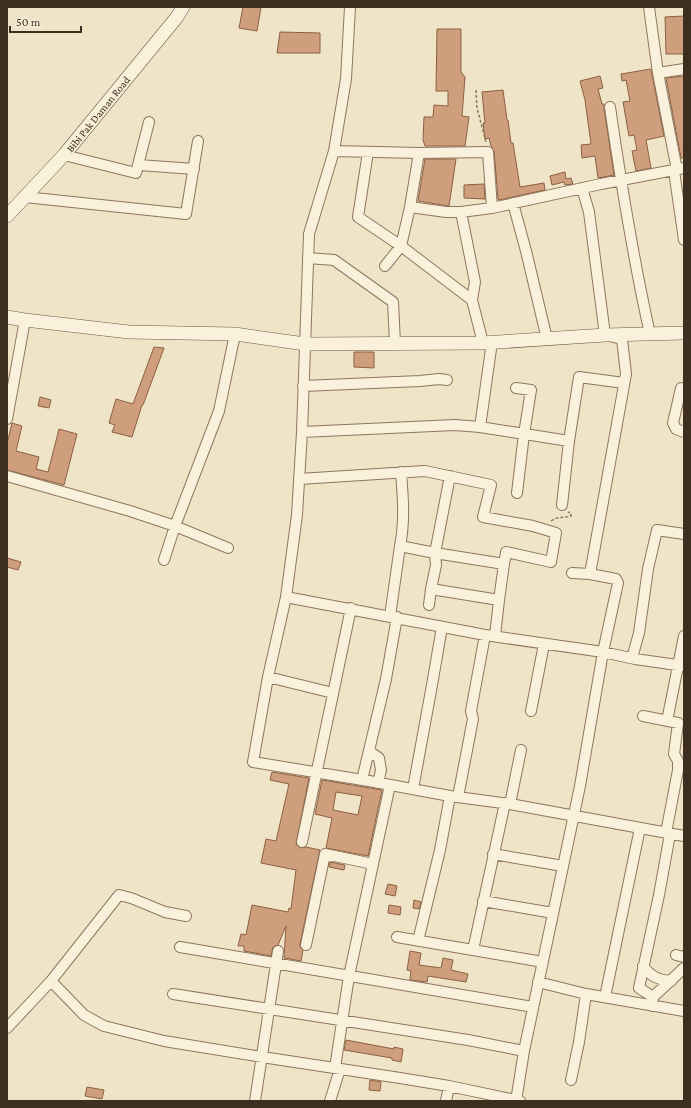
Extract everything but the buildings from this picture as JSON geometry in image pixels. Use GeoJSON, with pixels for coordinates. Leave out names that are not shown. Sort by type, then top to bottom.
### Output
{"type":"FeatureCollection","features":[{"type":"Feature","properties":{"kind":"street","name":"Bibi Pak Daman Road"},"geometry":{"type":"LineString","coordinates":[[7,216],[64,155],[177,17],[183,7]]}},
{"type":"Feature","properties":{"kind":"street"},"geometry":{"type":"LineString","coordinates":[[350,7],[346,80],[334,151],[309,234],[302,432],[297,515],[286,597],[268,677],[253,762],[454,797],[507,804],[684,836]]}},
{"type":"Feature","properties":{"kind":"street"},"geometry":{"type":"LineString","coordinates":[[650,7],[658,73],[678,170],[684,240]]}},
{"type":"Feature","properties":{"kind":"street"},"geometry":{"type":"LineString","coordinates":[[658,73],[684,69]]}},
{"type":"Feature","properties":{"kind":"street"},"geometry":{"type":"LineString","coordinates":[[610,106],[639,283],[650,334]]}},
{"type":"Feature","properties":{"kind":"street"},"geometry":{"type":"LineString","coordinates":[[64,155],[136,174],[149,122]]}},
{"type":"Feature","properties":{"kind":"street"},"geometry":{"type":"LineString","coordinates":[[25,197],[186,214],[198,141]]}},
{"type":"Feature","properties":{"kind":"street"},"geometry":{"type":"LineString","coordinates":[[334,151],[419,153],[488,152],[492,208]]}},
{"type":"Feature","properties":{"kind":"street"},"geometry":{"type":"LineString","coordinates":[[368,152],[358,217],[401,246],[472,300]]}},
{"type":"Feature","properties":{"kind":"street"},"geometry":{"type":"LineString","coordinates":[[385,266],[401,246],[410,207],[419,153]]}},
{"type":"Feature","properties":{"kind":"street"},"geometry":{"type":"LineString","coordinates":[[139,165],[194,169]]}},
{"type":"Feature","properties":{"kind":"street"},"geometry":{"type":"LineString","coordinates":[[410,207],[446,212],[461,212],[492,208],[621,180],[678,170]]}},
{"type":"Feature","properties":{"kind":"street"},"geometry":{"type":"LineString","coordinates":[[582,188],[589,212],[605,335]]}},
{"type":"Feature","properties":{"kind":"street"},"geometry":{"type":"LineString","coordinates":[[513,203],[547,339]]}},
{"type":"Feature","properties":{"kind":"street"},"geometry":{"type":"LineString","coordinates":[[461,212],[475,282],[472,300],[487,343],[480,427]]}},
{"type":"Feature","properties":{"kind":"street"},"geometry":{"type":"LineString","coordinates":[[308,258],[334,260],[394,302],[395,343]]}},
{"type":"Feature","properties":{"kind":"street"},"geometry":{"type":"LineString","coordinates":[[7,317],[128,332],[234,334],[305,344],[487,343],[605,335],[684,332]]}},
{"type":"Feature","properties":{"kind":"street"},"geometry":{"type":"LineString","coordinates":[[7,419],[25,320]]}},
{"type":"Feature","properties":{"kind":"street"},"geometry":{"type":"LineString","coordinates":[[164,560],[175,526],[219,411],[234,334]]}},
{"type":"Feature","properties":{"kind":"street"},"geometry":{"type":"LineString","coordinates":[[590,574],[626,374],[622,339],[605,335]]}},
{"type":"Feature","properties":{"kind":"street"},"geometry":{"type":"LineString","coordinates":[[562,505],[569,441],[579,377],[624,383]]}},
{"type":"Feature","properties":{"kind":"street"},"geometry":{"type":"LineString","coordinates":[[303,386],[439,379],[447,380]]}},
{"type":"Feature","properties":{"kind":"street"},"geometry":{"type":"LineString","coordinates":[[516,388],[531,390],[517,494]]}},
{"type":"Feature","properties":{"kind":"street"},"geometry":{"type":"LineString","coordinates":[[681,388],[673,423],[676,429],[684,432]]}},
{"type":"Feature","properties":{"kind":"street"},"geometry":{"type":"LineString","coordinates":[[302,432],[455,425],[480,427],[569,441]]}},
{"type":"Feature","properties":{"kind":"street"},"geometry":{"type":"LineString","coordinates":[[299,479],[425,471],[450,476],[491,485],[483,518],[556,533],[551,562],[506,552],[499,600],[471,711],[473,719],[418,941]]}},
{"type":"Feature","properties":{"kind":"street"},"geometry":{"type":"LineString","coordinates":[[362,780],[386,679],[394,617],[400,546],[404,528],[401,472]]}},
{"type":"Feature","properties":{"kind":"street"},"geometry":{"type":"LineString","coordinates":[[7,476],[130,511],[175,526],[228,548]]}},
{"type":"Feature","properties":{"kind":"street"},"geometry":{"type":"LineString","coordinates":[[429,605],[436,565],[435,552],[450,476]]}},
{"type":"Feature","properties":{"kind":"street"},"geometry":{"type":"LineString","coordinates":[[632,658],[638,633],[648,569],[657,530],[684,534]]}},
{"type":"Feature","properties":{"kind":"street"},"geometry":{"type":"LineString","coordinates":[[400,546],[504,564]]}},
{"type":"Feature","properties":{"kind":"street"},"geometry":{"type":"LineString","coordinates":[[51,981],[84,1015],[104,1026],[164,1041],[449,1086],[517,1101],[524,1051],[574,816],[603,652],[618,583],[616,579],[590,574],[572,573]]}},
{"type":"Feature","properties":{"kind":"street"},"geometry":{"type":"LineString","coordinates":[[431,589],[499,600]]}},
{"type":"Feature","properties":{"kind":"street"},"geometry":{"type":"LineString","coordinates":[[286,597],[351,608],[442,627],[603,652],[681,666]]}},
{"type":"Feature","properties":{"kind":"street"},"geometry":{"type":"LineString","coordinates":[[302,842],[351,608]]}},
{"type":"Feature","properties":{"kind":"street"},"geometry":{"type":"LineString","coordinates":[[412,789],[442,627]]}},
{"type":"Feature","properties":{"kind":"street"},"geometry":{"type":"LineString","coordinates":[[667,721],[681,666],[684,636]]}},
{"type":"Feature","properties":{"kind":"street"},"geometry":{"type":"LineString","coordinates":[[531,711],[544,644]]}},
{"type":"Feature","properties":{"kind":"street"},"geometry":{"type":"LineString","coordinates":[[268,677],[333,693]]}},
{"type":"Feature","properties":{"kind":"street"},"geometry":{"type":"LineString","coordinates":[[643,716],[681,724],[674,754],[678,761],[678,770],[659,895],[639,988],[652,1001]]}},
{"type":"Feature","properties":{"kind":"street"},"geometry":{"type":"LineString","coordinates":[[474,950],[493,854],[522,750]]}},
{"type":"Feature","properties":{"kind":"street"},"geometry":{"type":"LineString","coordinates":[[369,751],[379,758],[381,770],[378,783]]}},
{"type":"Feature","properties":{"kind":"street"},"geometry":{"type":"LineString","coordinates":[[330,1101],[337,1068],[350,976],[390,785]]}},
{"type":"Feature","properties":{"kind":"street"},"geometry":{"type":"LineString","coordinates":[[605,997],[640,828]]}},
{"type":"Feature","properties":{"kind":"street"},"geometry":{"type":"LineString","coordinates":[[306,945],[325,854],[373,864]]}},
{"type":"Feature","properties":{"kind":"street"},"geometry":{"type":"LineString","coordinates":[[493,854],[563,866]]}},
{"type":"Feature","properties":{"kind":"street"},"geometry":{"type":"LineString","coordinates":[[7,1028],[51,981],[119,895],[131,898],[165,912],[186,916]]}},
{"type":"Feature","properties":{"kind":"street"},"geometry":{"type":"LineString","coordinates":[[483,901],[553,913]]}},
{"type":"Feature","properties":{"kind":"street"},"geometry":{"type":"LineString","coordinates":[[397,937],[543,962]]}},
{"type":"Feature","properties":{"kind":"street"},"geometry":{"type":"LineString","coordinates":[[180,947],[533,1007]]}},
{"type":"Feature","properties":{"kind":"street"},"geometry":{"type":"LineString","coordinates":[[255,1101],[278,951]]}},
{"type":"Feature","properties":{"kind":"street"},"geometry":{"type":"LineString","coordinates":[[643,966],[648,973],[656,978],[672,981]]}},
{"type":"Feature","properties":{"kind":"street"},"geometry":{"type":"LineString","coordinates":[[652,1001],[684,968]]}},
{"type":"Feature","properties":{"kind":"street"},"geometry":{"type":"LineString","coordinates":[[538,982],[586,994],[652,1001],[684,1011]]}},
{"type":"Feature","properties":{"kind":"street"},"geometry":{"type":"LineString","coordinates":[[173,994],[343,1020],[524,1051]]}},
{"type":"Feature","properties":{"kind":"street"},"geometry":{"type":"LineString","coordinates":[[572,1080],[586,994]]}},
{"type":"Feature","properties":{"kind":"street"},"geometry":{"type":"LineString","coordinates":[[446,1101],[449,1086]]}},
{"type":"Feature","properties":{"kind":"path"},"geometry":{"type":"LineString","coordinates":[[476,90],[477,108],[488,152]]}},
{"type":"Feature","properties":{"kind":"path"},"geometry":{"type":"LineString","coordinates":[[544,530],[555,518],[565,518],[571,516],[571,513],[565,511],[562,505]]}}]}
